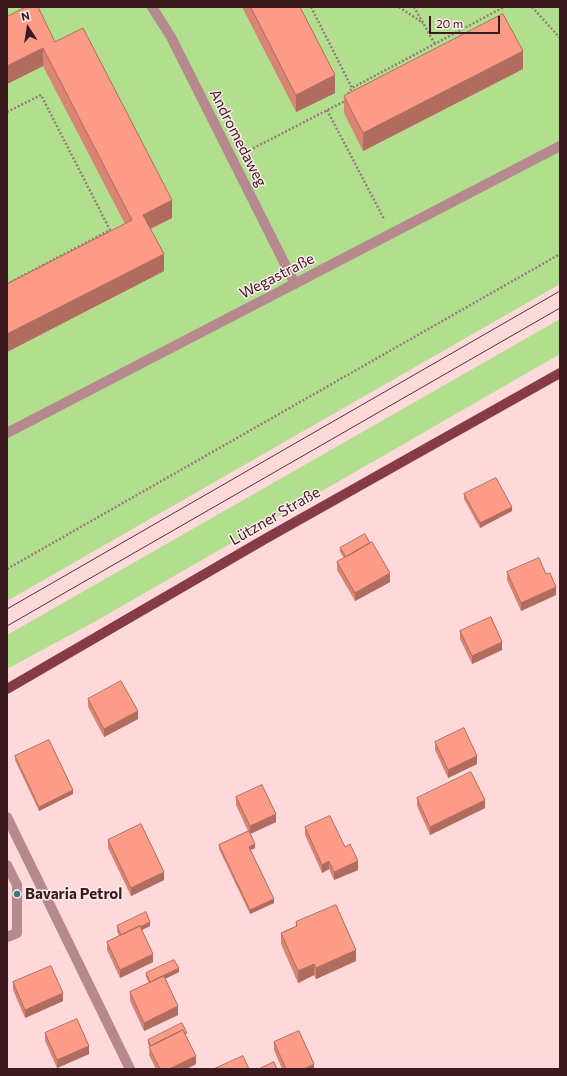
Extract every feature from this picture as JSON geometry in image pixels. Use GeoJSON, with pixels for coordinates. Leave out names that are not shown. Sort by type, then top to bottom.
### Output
{"type":"FeatureCollection","features":[{"type":"Feature","properties":{"kind":"main road","name":"Lützner Straße"},"geometry":{"type":"LineString","coordinates":[[7,689],[265,539],[560,373]]}},
{"type":"Feature","properties":{"kind":"street","name":"Andromedaweg"},"geometry":{"type":"LineString","coordinates":[[152,7],[171,37],[294,284]]}},
{"type":"Feature","properties":{"kind":"street","name":"Wegastraße"},"geometry":{"type":"LineString","coordinates":[[7,433],[560,146]]}},
{"type":"Feature","properties":{"kind":"street"},"geometry":{"type":"LineString","coordinates":[[7,817],[130,1069]]}},
{"type":"Feature","properties":{"kind":"street"},"geometry":{"type":"LineString","coordinates":[[7,865],[17,885],[17,933],[7,938]]}},
{"type":"Feature","properties":{"kind":"path"},"geometry":{"type":"LineString","coordinates":[[311,7],[352,88]]}},
{"type":"Feature","properties":{"kind":"path"},"geometry":{"type":"LineString","coordinates":[[398,7],[423,24]]}},
{"type":"Feature","properties":{"kind":"path"},"geometry":{"type":"LineString","coordinates":[[414,7],[435,44]]}},
{"type":"Feature","properties":{"kind":"path"},"geometry":{"type":"LineString","coordinates":[[232,160],[343,102],[352,88],[504,7]]}},
{"type":"Feature","properties":{"kind":"path"},"geometry":{"type":"LineString","coordinates":[[532,7],[560,38]]}},
{"type":"Feature","properties":{"kind":"path"},"geometry":{"type":"LineString","coordinates":[[7,112],[41,95],[110,230],[7,284]]}},
{"type":"Feature","properties":{"kind":"path"},"geometry":{"type":"LineString","coordinates":[[327,110],[392,234]]}},
{"type":"Feature","properties":{"kind":"path"},"geometry":{"type":"LineString","coordinates":[[7,569],[560,254]]}},
{"type":"Feature","properties":{"kind":"green space"},"geometry":{"type":"Polygon","coordinates":[[[7,7],[560,7],[560,284],[7,601],[7,7]]]}},
{"type":"Feature","properties":{"kind":"green space"},"geometry":{"type":"Polygon","coordinates":[[[560,319],[560,354],[96,621],[7,669],[7,635],[560,319]]]}},
{"type":"Feature","properties":{"kind":"building"},"geometry":{"type":"Polygon","coordinates":[[[26,7],[38,7],[55,42],[83,28],[172,200],[143,215],[164,254],[7,334],[7,284],[132,220],[43,48],[7,66],[7,17],[26,7]]]}},
{"type":"Feature","properties":{"kind":"building"},"geometry":{"type":"Polygon","coordinates":[[[251,7],[300,7],[335,75],[296,95],[251,7]]]}},
{"type":"Feature","properties":{"kind":"building"},"geometry":{"type":"Polygon","coordinates":[[[503,14],[523,51],[363,133],[344,96],[503,14]]]}},
{"type":"Feature","properties":{"kind":"building"},"geometry":{"type":"Polygon","coordinates":[[[496,478],[512,507],[480,523],[464,494],[496,478]]]}},
{"type":"Feature","properties":{"kind":"building"},"geometry":{"type":"Polygon","coordinates":[[[365,534],[370,543],[346,557],[340,548],[365,534]]]}},
{"type":"Feature","properties":{"kind":"building"},"geometry":{"type":"Polygon","coordinates":[[[372,542],[390,573],[355,593],[337,562],[372,542]]]}},
{"type":"Feature","properties":{"kind":"building"},"geometry":{"type":"Polygon","coordinates":[[[539,558],[546,574],[550,573],[556,587],[521,603],[507,572],[539,558]]]}},
{"type":"Feature","properties":{"kind":"building"},"geometry":{"type":"Polygon","coordinates":[[[491,617],[502,642],[472,656],[460,631],[491,617]]]}},
{"type":"Feature","properties":{"kind":"building"},"geometry":{"type":"Polygon","coordinates":[[[121,681],[138,711],[104,729],[88,699],[121,681]]]}},
{"type":"Feature","properties":{"kind":"building"},"geometry":{"type":"Polygon","coordinates":[[[464,728],[477,756],[448,770],[435,742],[464,728]]]}},
{"type":"Feature","properties":{"kind":"building"},"geometry":{"type":"Polygon","coordinates":[[[49,740],[73,790],[39,807],[15,756],[49,740]]]}},
{"type":"Feature","properties":{"kind":"building"},"geometry":{"type":"Polygon","coordinates":[[[471,772],[485,800],[430,827],[417,798],[471,772]]]}},
{"type":"Feature","properties":{"kind":"building"},"geometry":{"type":"Polygon","coordinates":[[[262,785],[276,814],[250,826],[236,797],[262,785]]]}},
{"type":"Feature","properties":{"kind":"building"},"geometry":{"type":"Polygon","coordinates":[[[330,816],[345,847],[350,844],[358,861],[334,872],[329,861],[322,865],[305,827],[330,816]]]}},
{"type":"Feature","properties":{"kind":"building"},"geometry":{"type":"Polygon","coordinates":[[[141,824],[164,872],[131,888],[108,840],[141,824]]]}},
{"type":"Feature","properties":{"kind":"building"},"geometry":{"type":"Polygon","coordinates":[[[249,831],[255,844],[249,847],[274,899],[250,910],[219,845],[249,831]]]}},
{"type":"Feature","properties":{"kind":"building"},"geometry":{"type":"Polygon","coordinates":[[[336,905],[356,950],[316,968],[314,964],[298,971],[281,933],[297,926],[296,922],[336,905]]]}},
{"type":"Feature","properties":{"kind":"building"},"geometry":{"type":"Polygon","coordinates":[[[146,912],[150,922],[121,935],[117,926],[146,912]]]}},
{"type":"Feature","properties":{"kind":"building"},"geometry":{"type":"Polygon","coordinates":[[[140,926],[153,954],[120,970],[107,942],[140,926]]]}},
{"type":"Feature","properties":{"kind":"building"},"geometry":{"type":"Polygon","coordinates":[[[174,960],[179,968],[150,982],[146,973],[174,960]]]}},
{"type":"Feature","properties":{"kind":"building"},"geometry":{"type":"Polygon","coordinates":[[[51,966],[63,993],[25,1010],[13,982],[51,966]]]}},
{"type":"Feature","properties":{"kind":"building"},"geometry":{"type":"Polygon","coordinates":[[[164,976],[178,1006],[144,1023],[130,992],[164,976]]]}},
{"type":"Feature","properties":{"kind":"building"},"geometry":{"type":"Polygon","coordinates":[[[77,1019],[89,1046],[57,1060],[45,1033],[77,1019]]]}},
{"type":"Feature","properties":{"kind":"building"},"geometry":{"type":"Polygon","coordinates":[[[182,1023],[187,1033],[185,1034],[183,1030],[151,1046],[148,1040],[182,1023]]]}},
{"type":"Feature","properties":{"kind":"building"},"geometry":{"type":"Polygon","coordinates":[[[183,1030],[196,1056],[169,1069],[160,1069],[149,1047],[183,1030]]]}},
{"type":"Feature","properties":{"kind":"building"},"geometry":{"type":"Polygon","coordinates":[[[299,1031],[314,1064],[304,1069],[286,1069],[274,1042],[299,1031]]]}},
{"type":"Feature","properties":{"kind":"building"},"geometry":{"type":"Polygon","coordinates":[[[243,1056],[249,1069],[214,1069],[243,1056]]]}},
{"type":"Feature","properties":{"kind":"building"},"geometry":{"type":"Polygon","coordinates":[[[274,1062],[277,1069],[259,1069],[274,1062]]]}},
{"type":"Feature","properties":{"kind":"tram line"},"geometry":{"type":"LineString","coordinates":[[7,609],[560,291]]}},
{"type":"Feature","properties":{"kind":"tram line"},"geometry":{"type":"LineString","coordinates":[[7,626],[560,308]]}},
{"type":"Feature","properties":{"kind":"place","name":"Bavaria Petrol"},"geometry":{"type":"Point","coordinates":[17,894]}}]}
